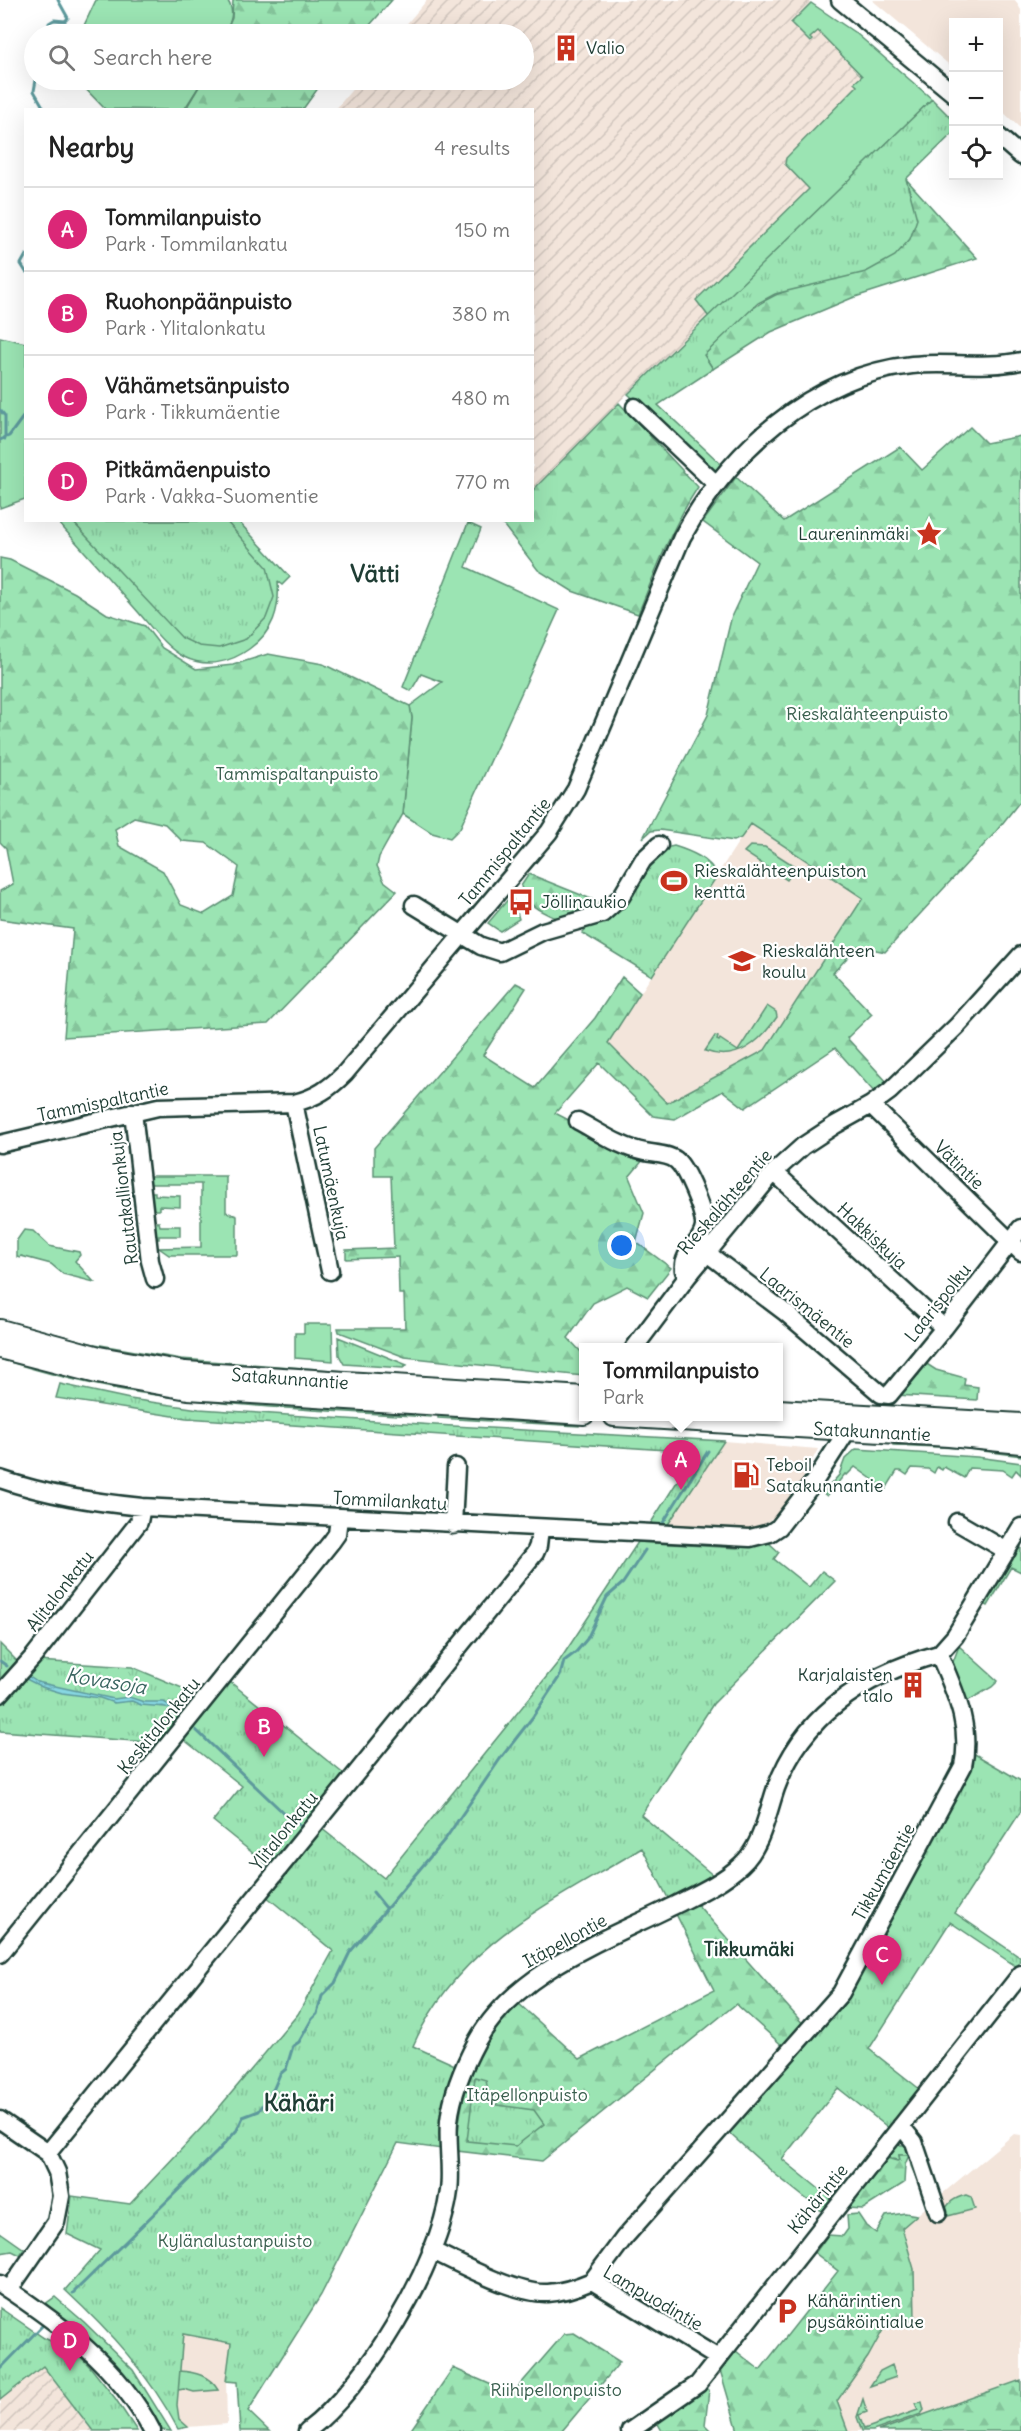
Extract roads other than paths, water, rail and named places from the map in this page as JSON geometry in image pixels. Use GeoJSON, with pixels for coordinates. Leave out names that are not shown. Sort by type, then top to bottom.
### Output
{"type":"FeatureCollection","features":[{"type":"Feature","properties":{"kind":"main road","name":"Satakunnantie"},"geometry":{"type":"LineString","coordinates":[[0,1330],[99,1357],[185,1372],[579,1397]]}},
{"type":"Feature","properties":{"kind":"main road","name":"Satakunnantie"},"geometry":{"type":"LineString","coordinates":[[0,1348],[97,1373],[188,1389],[579,1414]]}},
{"type":"Feature","properties":{"kind":"main road","name":"Satakunnantie"},"geometry":{"type":"LineString","coordinates":[[783,1411],[1021,1443]]}},
{"type":"Feature","properties":{"kind":"main road","name":"Satakunnantie"},"geometry":{"type":"LineString","coordinates":[[783,1420],[1021,1424]]}},
{"type":"Feature","properties":{"kind":"street"},"geometry":{"type":"LineString","coordinates":[[840,0],[949,90]]}},
{"type":"Feature","properties":{"kind":"street"},"geometry":{"type":"LineString","coordinates":[[1003,140],[1021,156]]}},
{"type":"Feature","properties":{"kind":"street","name":"Tammispaltantie"},"geometry":{"type":"LineString","coordinates":[[0,1144],[133,1112],[171,1106],[294,1103],[318,1095],[335,1083],[549,832],[576,789],[682,537],[716,484],[739,458],[771,428],[819,396],[857,378],[908,366],[937,363],[984,365],[1021,361]]}},
{"type":"Feature","properties":{"kind":"street"},"geometry":{"type":"LineString","coordinates":[[635,407],[716,484]]}},
{"type":"Feature","properties":{"kind":"street"},"geometry":{"type":"LineString","coordinates":[[414,905],[494,951],[507,949],[543,931],[587,920],[609,909],[621,897],[643,860],[659,845]]}},
{"type":"Feature","properties":{"kind":"street","name":"Rieskalähteentie"},"geometry":{"type":"LineString","coordinates":[[637,1343],[688,1276],[774,1172],[803,1146],[871,1106],[890,1091],[957,1026],[1021,955]]}},
{"type":"Feature","properties":{"kind":"street","name":"Latumäenkuja"},"geometry":{"type":"LineString","coordinates":[[294,1103],[330,1271]]}},
{"type":"Feature","properties":{"kind":"street","name":"Vätintie"},"geometry":{"type":"LineString","coordinates":[[871,1106],[1017,1240]]}},
{"type":"Feature","properties":{"kind":"street","name":"Rautakallionkuja"},"geometry":{"type":"LineString","coordinates":[[133,1112],[150,1261],[155,1279]]}},
{"type":"Feature","properties":{"kind":"street"},"geometry":{"type":"LineString","coordinates":[[578,1121],[629,1147],[670,1156],[677,1161],[699,1204],[704,1224],[702,1233],[685,1257],[684,1271],[688,1276]]}},
{"type":"Feature","properties":{"kind":"street","name":"Hakkiskuja"},"geometry":{"type":"LineString","coordinates":[[774,1172],[944,1328]]}},
{"type":"Feature","properties":{"kind":"street","name":"Laarispolku"},"geometry":{"type":"LineString","coordinates":[[881,1394],[888,1395],[1017,1240]]}},
{"type":"Feature","properties":{"kind":"street","name":"Laarismäentie"},"geometry":{"type":"LineString","coordinates":[[707,1253],[786,1313],[881,1394]]}},
{"type":"Feature","properties":{"kind":"street","name":"Tommilankatu"},"geometry":{"type":"LineString","coordinates":[[0,1479],[34,1491],[91,1502],[142,1507],[453,1525],[750,1538],[770,1533],[779,1527],[816,1479],[853,1422]]}},
{"type":"Feature","properties":{"kind":"street"},"geometry":{"type":"LineString","coordinates":[[453,1525],[456,1467]]}},
{"type":"Feature","properties":{"kind":"street","name":"Alitalonkatu"},"geometry":{"type":"LineString","coordinates":[[0,1694],[34,1656],[139,1521],[142,1507]]}},
{"type":"Feature","properties":{"kind":"street","name":"Keskitalonkatu"},"geometry":{"type":"LineString","coordinates":[[0,1954],[332,1541],[337,1534],[339,1518]]}},
{"type":"Feature","properties":{"kind":"street"},"geometry":{"type":"LineString","coordinates":[[957,1522],[1007,1551]]}},
{"type":"Feature","properties":{"kind":"street","name":"Ylitalonkatu"},"geometry":{"type":"LineString","coordinates":[[48,2153],[535,1553],[540,1529]]}},
{"type":"Feature","properties":{"kind":"street"},"geometry":{"type":"LineString","coordinates":[[939,1654],[955,1636],[1020,1531]]}},
{"type":"Feature","properties":{"kind":"street","name":"Itäpellontie"},"geometry":{"type":"LineString","coordinates":[[307,2431],[331,2409],[370,2362],[407,2304],[431,2250],[449,2194],[451,2173],[449,2121],[452,2104],[471,2053],[496,2013],[528,1983],[562,1961],[733,1873],[756,1847],[781,1777],[796,1748],[817,1722],[836,1704],[870,1680],[908,1662],[939,1654]]}},
{"type":"Feature","properties":{"kind":"street","name":"Tikkumäentie"},"geometry":{"type":"LineString","coordinates":[[592,2281],[624,2238],[841,1993],[963,1766],[966,1744],[963,1715],[939,1654]]}},
{"type":"Feature","properties":{"kind":"street","name":"Kähärintie"},"geometry":{"type":"LineString","coordinates":[[630,2431],[693,2389],[1021,1974]]}},
{"type":"Feature","properties":{"kind":"street"},"geometry":{"type":"LineString","coordinates":[[0,2120],[48,2153],[54,2162],[60,2182],[60,2208],[50,2232],[5,2287],[86,2347],[118,2380],[152,2431]]}},
{"type":"Feature","properties":{"kind":"street"},"geometry":{"type":"LineString","coordinates":[[901,2126],[914,2142],[938,2213]]}},
{"type":"Feature","properties":{"kind":"street","name":"Lampuodintie"},"geometry":{"type":"LineString","coordinates":[[431,2250],[517,2288],[535,2292],[567,2290],[592,2281],[718,2358]]}},
{"type":"Feature","properties":{"kind":"water"},"geometry":{"type":"Polygon","coordinates":[[[28,1676],[37,1682],[114,1699],[129,1697],[144,1702],[164,1702],[180,1712],[178,1716],[172,1709],[165,1707],[141,1705],[132,1701],[114,1703],[100,1698],[62,1693],[26,1679],[28,1676]]]}},
{"type":"Feature","properties":{"kind":"waterway","name":"Kovasoja"},"geometry":{"type":"LineString","coordinates":[[49,24],[54,20],[65,21],[68,18],[58,0]]}},
{"type":"Feature","properties":{"kind":"waterway","name":"Kovasoja"},"geometry":{"type":"LineString","coordinates":[[34,90],[44,108]]}},
{"type":"Feature","properties":{"kind":"waterway","name":"Kovasoja"},"geometry":{"type":"LineString","coordinates":[[24,259],[21,264],[24,269]]}},
{"type":"Feature","properties":{"kind":"waterway"},"geometry":{"type":"LineString","coordinates":[[0,410],[5,416],[5,439]]}},
{"type":"Feature","properties":{"kind":"waterway","name":"Kovasoja"},"geometry":{"type":"LineString","coordinates":[[0,440],[9,436],[24,416]]}},
{"type":"Feature","properties":{"kind":"waterway"},"geometry":{"type":"LineString","coordinates":[[661,1526],[708,1451]]}},
{"type":"Feature","properties":{"kind":"waterway"},"geometry":{"type":"LineString","coordinates":[[73,2293],[217,2152],[237,2130],[243,2117],[259,2111],[280,2074],[286,2069],[293,2046],[299,2042],[317,2014],[322,1996],[335,1983],[350,1952],[446,1838],[500,1759],[532,1718],[560,1676],[564,1661],[587,1639],[607,1597],[623,1583],[645,1550]]}},
{"type":"Feature","properties":{"kind":"waterway","name":"Kovasoja"},"geometry":{"type":"LineString","coordinates":[[0,1661],[7,1666]]}},
{"type":"Feature","properties":{"kind":"waterway","name":"Kovasoja"},"geometry":{"type":"LineString","coordinates":[[196,1730],[289,1818],[300,1825]]}},
{"type":"Feature","properties":{"kind":"waterway"},"geometry":{"type":"LineString","coordinates":[[373,1892],[386,1908]]}},
{"type":"Feature","properties":{"kind":"waterway"},"geometry":{"type":"LineString","coordinates":[[0,2369],[42,2326]]}},
{"type":"Feature","properties":{"kind":"place","name":"Valio"},"geometry":{"type":"Point","coordinates":[566,48]}},
{"type":"Feature","properties":{"kind":"place","name":"Laureninmäki"},"geometry":{"type":"Point","coordinates":[929,534]}},
{"type":"Feature","properties":{"kind":"place","name":"Rieskalähteenpuiston kenttä"},"geometry":{"type":"Point","coordinates":[674,881]}},
{"type":"Feature","properties":{"kind":"place","name":"Jöllinaukio"},"geometry":{"type":"Point","coordinates":[521,902]}},
{"type":"Feature","properties":{"kind":"place","name":"Rieskalähteen koulu"},"geometry":{"type":"Point","coordinates":[742,961]}},
{"type":"Feature","properties":{"kind":"place","name":"Teboil Satakunnantie"},"geometry":{"type":"Point","coordinates":[746,1475]}},
{"type":"Feature","properties":{"kind":"place","name":"Tommilanpuisto"},"geometry":{"type":"Point","coordinates":[681,1490]}},
{"type":"Feature","properties":{"kind":"place","name":"Karjalaisten talo"},"geometry":{"type":"Point","coordinates":[913,1685]}},
{"type":"Feature","properties":{"kind":"place","name":"Ruohonpäänpuisto"},"geometry":{"type":"Point","coordinates":[264,1757]}},
{"type":"Feature","properties":{"kind":"place","name":"Vähämetsänpuisto"},"geometry":{"type":"Point","coordinates":[882,1985]}},
{"type":"Feature","properties":{"kind":"place","name":"Kähärintien pysäköintialue"},"geometry":{"type":"Point","coordinates":[787,2311]}},
{"type":"Feature","properties":{"kind":"place","name":"Pitkämäenpuisto"},"geometry":{"type":"Point","coordinates":[70,2371]}},
{"type":"Feature","properties":{"kind":"district","name":"Vätti"},"geometry":{"type":"Point","coordinates":[375,574]}},
{"type":"Feature","properties":{"kind":"district","name":"Tikkumäki"},"geometry":{"type":"Point","coordinates":[749,1949]}},
{"type":"Feature","properties":{"kind":"district","name":"Kähäri"},"geometry":{"type":"Point","coordinates":[299,2103]}},
{"type":"Feature","properties":{"kind":"park label","name":"Rieskalähteenpuisto"},"geometry":{"type":"Point","coordinates":[867,714]}},
{"type":"Feature","properties":{"kind":"park label","name":"Tammispaltanpuisto"},"geometry":{"type":"Point","coordinates":[297,774]}},
{"type":"Feature","properties":{"kind":"park label","name":"Itäpellonpuisto"},"geometry":{"type":"Point","coordinates":[527,2095]}},
{"type":"Feature","properties":{"kind":"park label","name":"Kylänalustanpuisto"},"geometry":{"type":"Point","coordinates":[235,2241]}},
{"type":"Feature","properties":{"kind":"park label","name":"Riihipellonpuisto"},"geometry":{"type":"Point","coordinates":[556,2390]}}]}
